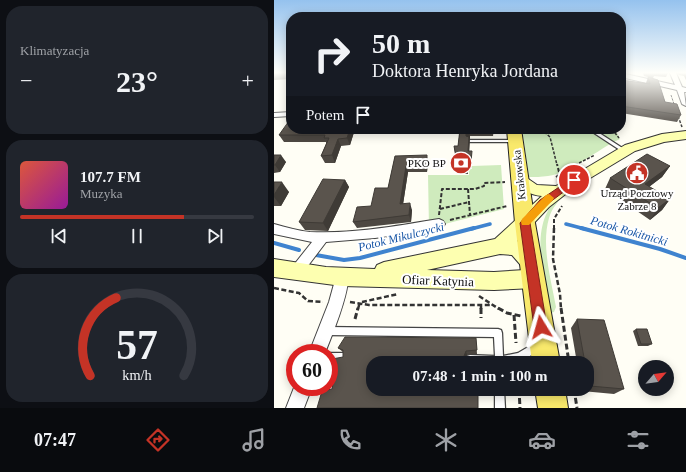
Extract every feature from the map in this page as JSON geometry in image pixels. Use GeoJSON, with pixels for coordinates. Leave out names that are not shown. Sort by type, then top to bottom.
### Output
{"type":"FeatureCollection","features":[{"type":"Feature","properties":{"kind":"main road","name":"Krakowska"},"geometry":{"type":"LineString","coordinates":[[515,135],[512,181],[525,223],[545,352]]}},
{"type":"Feature","properties":{"kind":"main road"},"geometry":{"type":"LineString","coordinates":[[551,396],[553,408]]}},
{"type":"Feature","properties":{"kind":"street"},"geometry":{"type":"LineString","coordinates":[[683,92],[686,104]]}},
{"type":"Feature","properties":{"kind":"street"},"geometry":{"type":"LineString","coordinates":[[278,115],[286,108]]}},
{"type":"Feature","properties":{"kind":"street"},"geometry":{"type":"LineString","coordinates":[[500,246],[525,223],[543,203],[561,197],[620,147],[684,133]]}},
{"type":"Feature","properties":{"kind":"street"},"geometry":{"type":"LineString","coordinates":[[512,181],[534,190],[561,197]]}},
{"type":"Feature","properties":{"kind":"street"},"geometry":{"type":"LineString","coordinates":[[274,229],[309,237],[323,237],[398,230],[439,224]]}},
{"type":"Feature","properties":{"kind":"street"},"geometry":{"type":"LineString","coordinates":[[296,271],[323,237]]}},
{"type":"Feature","properties":{"kind":"street","name":"Ofiar Katynia"},"geometry":{"type":"LineString","coordinates":[[274,268],[342,277],[494,281],[532,271],[524,253],[514,246],[500,246],[396,269],[342,277]]}},
{"type":"Feature","properties":{"kind":"street"},"geometry":{"type":"LineString","coordinates":[[320,344],[336,302],[342,277]]}},
{"type":"Feature","properties":{"kind":"street"},"geometry":{"type":"LineString","coordinates":[[295,408],[300,396]]}},
{"type":"Feature","properties":{"kind":"lane"},"geometry":{"type":"LineString","coordinates":[[598,134],[620,147]]}},
{"type":"Feature","properties":{"kind":"lane"},"geometry":{"type":"LineString","coordinates":[[469,141],[515,135]]}},
{"type":"Feature","properties":{"kind":"lane"},"geometry":{"type":"LineString","coordinates":[[325,331],[498,333],[499,356]]}},
{"type":"Feature","properties":{"kind":"lane"},"geometry":{"type":"LineString","coordinates":[[525,356],[545,352]]}},
{"type":"Feature","properties":{"kind":"lane"},"geometry":{"type":"LineString","coordinates":[[338,357],[343,357]]}},
{"type":"Feature","properties":{"kind":"lane"},"geometry":{"type":"LineString","coordinates":[[500,396],[500,408]]}},
{"type":"Feature","properties":{"kind":"path"},"geometry":{"type":"LineString","coordinates":[[670,92],[674,104]]}},
{"type":"Feature","properties":{"kind":"path"},"geometry":{"type":"LineString","coordinates":[[676,111],[684,133]]}},
{"type":"Feature","properties":{"kind":"path"},"geometry":{"type":"LineString","coordinates":[[547,134],[550,137],[560,172]]}},
{"type":"Feature","properties":{"kind":"path"},"geometry":{"type":"LineString","coordinates":[[568,169],[556,177],[560,172],[620,147],[621,141],[616,134]]}},
{"type":"Feature","properties":{"kind":"path"},"geometry":{"type":"LineString","coordinates":[[507,206],[439,224],[442,189],[481,188],[484,186],[484,183],[512,181]]}},
{"type":"Feature","properties":{"kind":"path"},"geometry":{"type":"LineString","coordinates":[[468,189],[470,215]]}},
{"type":"Feature","properties":{"kind":"path"},"geometry":{"type":"LineString","coordinates":[[561,197],[554,219],[553,259],[560,294],[561,317],[568,356]]}},
{"type":"Feature","properties":{"kind":"path"},"geometry":{"type":"LineString","coordinates":[[440,209],[469,202]]}},
{"type":"Feature","properties":{"kind":"path"},"geometry":{"type":"LineString","coordinates":[[274,288],[299,294],[308,301],[320,302]]}},
{"type":"Feature","properties":{"kind":"path"},"geometry":{"type":"LineString","coordinates":[[345,302],[360,302],[401,294]]}},
{"type":"Feature","properties":{"kind":"path"},"geometry":{"type":"LineString","coordinates":[[474,296],[480,297],[502,312],[521,316]]}},
{"type":"Feature","properties":{"kind":"path"},"geometry":{"type":"LineString","coordinates":[[360,302],[369,305],[493,305]]}},
{"type":"Feature","properties":{"kind":"path"},"geometry":{"type":"LineString","coordinates":[[355,319],[360,302]]}},
{"type":"Feature","properties":{"kind":"path"},"geometry":{"type":"LineString","coordinates":[[480,318],[481,305]]}},
{"type":"Feature","properties":{"kind":"path"},"geometry":{"type":"LineString","coordinates":[[514,315],[516,343]]}},
{"type":"Feature","properties":{"kind":"path"},"geometry":{"type":"LineString","coordinates":[[519,396],[520,408]]}},
{"type":"Feature","properties":{"kind":"path"},"geometry":{"type":"LineString","coordinates":[[575,396],[577,408]]}},
{"type":"Feature","properties":{"kind":"green space"},"geometry":{"type":"Polygon","coordinates":[[[523,134],[618,134],[620,139],[575,166],[557,174],[529,177],[523,134]]]}},
{"type":"Feature","properties":{"kind":"green space"},"geometry":{"type":"Polygon","coordinates":[[[501,165],[504,209],[429,228],[428,175],[469,175],[469,169],[472,169],[472,166],[501,165]]]}},
{"type":"Feature","properties":{"kind":"green space"},"geometry":{"type":"Polygon","coordinates":[[[566,193],[558,201],[552,211],[547,229],[546,251],[556,307],[554,312],[551,313],[542,265],[540,248],[541,231],[545,216],[553,203],[566,193]]]}},
{"type":"Feature","properties":{"kind":"building"},"geometry":{"type":"Polygon","coordinates":[[[626,92],[662,92],[665,102],[677,104],[681,115],[626,107],[626,92]]]}},
{"type":"Feature","properties":{"kind":"building"},"geometry":{"type":"Polygon","coordinates":[[[286,125],[286,134],[348,134],[347,138],[338,139],[332,155],[321,156],[329,138],[324,138],[325,135],[279,135],[286,125]]]}},
{"type":"Feature","properties":{"kind":"building"},"geometry":{"type":"Polygon","coordinates":[[[459,134],[466,134],[466,136],[469,137],[468,151],[472,151],[471,162],[468,162],[468,168],[458,168],[454,146],[458,146],[459,134]]]}},
{"type":"Feature","properties":{"kind":"building"},"geometry":{"type":"Polygon","coordinates":[[[647,154],[670,166],[645,184],[670,199],[658,208],[610,178],[647,154]]]}},
{"type":"Feature","properties":{"kind":"building"},"geometry":{"type":"Polygon","coordinates":[[[274,155],[281,155],[275,165],[274,165],[274,155]]]}},
{"type":"Feature","properties":{"kind":"building"},"geometry":{"type":"Polygon","coordinates":[[[427,155],[426,165],[406,166],[400,204],[410,203],[409,215],[353,222],[357,207],[371,206],[375,188],[388,188],[395,156],[427,155]]]}},
{"type":"Feature","properties":{"kind":"building"},"geometry":{"type":"Polygon","coordinates":[[[323,179],[345,180],[323,223],[299,222],[323,179]]]}},
{"type":"Feature","properties":{"kind":"building"},"geometry":{"type":"Polygon","coordinates":[[[274,182],[282,182],[274,195],[274,182]]]}},
{"type":"Feature","properties":{"kind":"building"},"geometry":{"type":"Polygon","coordinates":[[[577,319],[604,320],[624,389],[594,386],[594,356],[584,356],[577,319]]]}},
{"type":"Feature","properties":{"kind":"building"},"geometry":{"type":"Polygon","coordinates":[[[636,329],[647,329],[652,344],[641,344],[636,329]]]}},
{"type":"Feature","properties":{"kind":"building"},"geometry":{"type":"Polygon","coordinates":[[[345,337],[476,338],[477,350],[466,351],[464,356],[366,356],[366,396],[478,396],[478,408],[317,408],[321,396],[338,396],[338,358],[343,357],[343,350],[338,348],[345,337]]]}},
{"type":"Feature","properties":{"kind":"waterway","name":"Potok Mikulczycki"},"geometry":{"type":"LineString","coordinates":[[471,229],[490,224]]}},
{"type":"Feature","properties":{"kind":"waterway","name":"Potok Rokitnicki"},"geometry":{"type":"LineString","coordinates":[[566,224],[585,229]]}},
{"type":"Feature","properties":{"kind":"waterway","name":"Potok Mikulczycki"},"geometry":{"type":"LineString","coordinates":[[316,255],[344,260],[360,258],[474,228]]}},
{"type":"Feature","properties":{"kind":"waterway","name":"Potok Rokitnicki"},"geometry":{"type":"LineString","coordinates":[[581,228],[660,249],[686,258]]}},
{"type":"Feature","properties":{"kind":"waterway","name":"Potok Mikulczycki"},"geometry":{"type":"LineString","coordinates":[[274,243],[299,250]]}},
{"type":"Feature","properties":{"kind":"slow traffic"},"geometry":{"type":"LineString","coordinates":[[526,222],[549,198]]}},
{"type":"Feature","properties":{"kind":"place","name":"PKO BP"},"geometry":{"type":"Point","coordinates":[461,163]}},
{"type":"Feature","properties":{"kind":"place","name":"Urząd Pocztowy Zabrze 8"},"geometry":{"type":"Point","coordinates":[637,173]}},
{"type":"Feature","properties":{"kind":"route"},"geometry":{"type":"LineString","coordinates":[[541,327],[525,223],[543,203],[574,180]]}}]}
